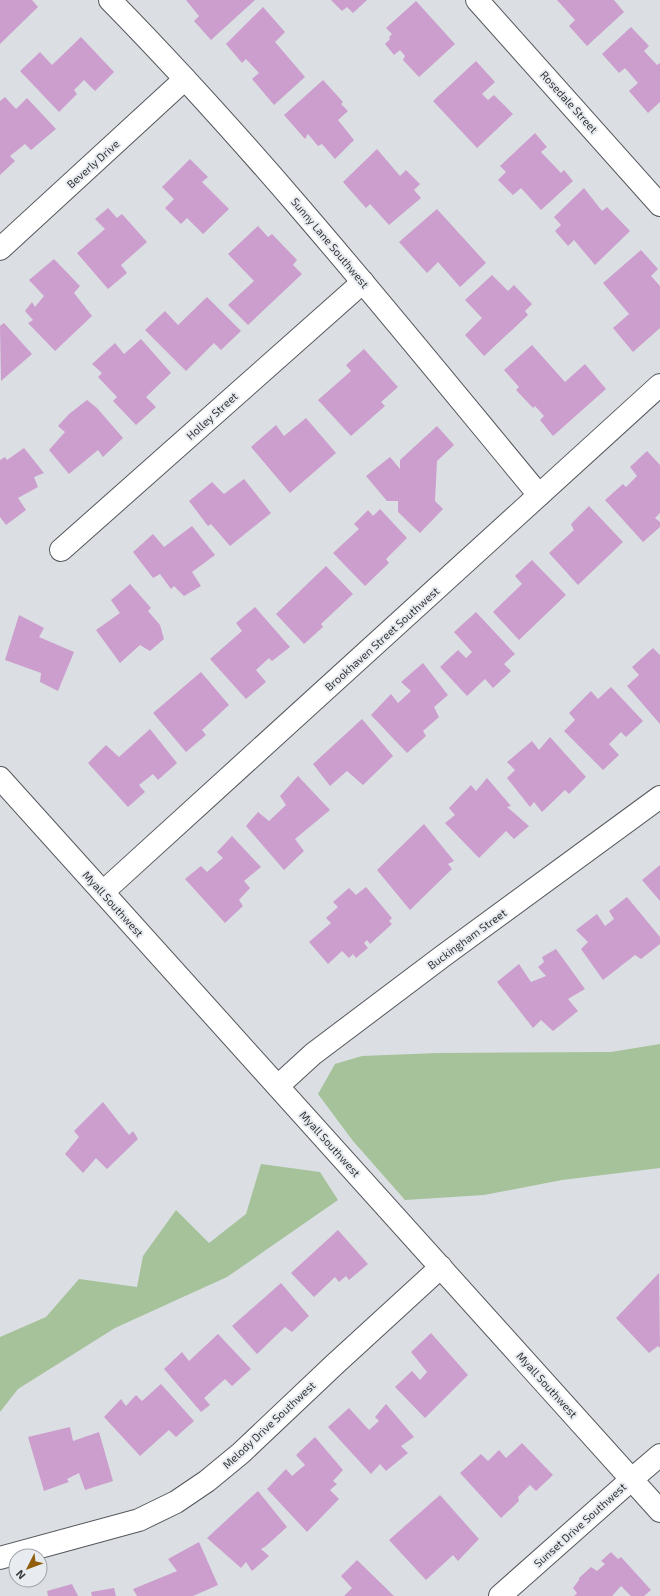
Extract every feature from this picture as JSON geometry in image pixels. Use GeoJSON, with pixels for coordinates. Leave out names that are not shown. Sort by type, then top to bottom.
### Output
{"type":"FeatureCollection","features":[{"type":"Feature","properties":{"kind":"street","name":"Sunny Lane Southwest"},"geometry":{"type":"LineString","coordinates":[[110,0],[250,149],[364,282],[539,495]]}},
{"type":"Feature","properties":{"kind":"street","name":"Rosedale Street"},"geometry":{"type":"LineString","coordinates":[[477,0],[660,205]]}},
{"type":"Feature","properties":{"kind":"street","name":"Beverly Drive"},"geometry":{"type":"LineString","coordinates":[[0,249],[185,79]]}},
{"type":"Feature","properties":{"kind":"street","name":"Holley Street"},"geometry":{"type":"LineString","coordinates":[[61,550],[364,282]]}},
{"type":"Feature","properties":{"kind":"street","name":"Brookhaven Street Southwest"},"geometry":{"type":"LineString","coordinates":[[103,892],[660,385]]}},
{"type":"Feature","properties":{"kind":"street","name":"Myall Southwest"},"geometry":{"type":"LineString","coordinates":[[0,778],[660,1511]]}},
{"type":"Feature","properties":{"kind":"street","name":"Buckingham Street"},"geometry":{"type":"LineString","coordinates":[[278,1086],[313,1054],[443,956],[660,797]]}},
{"type":"Feature","properties":{"kind":"street","name":"Melody Drive Southwest"},"geometry":{"type":"LineString","coordinates":[[0,1558],[139,1520],[176,1502],[206,1481],[241,1453],[441,1266]]}},
{"type":"Feature","properties":{"kind":"street","name":"Sunset Drive Southwest"},"geometry":{"type":"LineString","coordinates":[[502,1596],[660,1455]]}},
{"type":"Feature","properties":{"kind":"green space"},"geometry":{"type":"Polygon","coordinates":[[[660,1044],[660,1168],[562,1180],[484,1195],[405,1200],[353,1141],[318,1094],[335,1064],[362,1056],[438,1053],[611,1052],[660,1044]]]}},
{"type":"Feature","properties":{"kind":"green space"},"geometry":{"type":"Polygon","coordinates":[[[261,1164],[320,1172],[338,1200],[227,1277],[115,1328],[18,1389],[0,1412],[0,1337],[46,1317],[79,1279],[137,1287],[143,1256],[176,1210],[209,1243],[246,1214],[261,1164]]]}},
{"type":"Feature","properties":{"kind":"building"},"geometry":{"type":"Polygon","coordinates":[[[0,0],[32,0],[38,7],[0,44],[0,0]]]}},
{"type":"Feature","properties":{"kind":"building"},"geometry":{"type":"Polygon","coordinates":[[[186,0],[255,0],[211,40],[194,21],[199,16],[186,0]]]}},
{"type":"Feature","properties":{"kind":"building"},"geometry":{"type":"Polygon","coordinates":[[[331,0],[367,0],[353,13],[347,7],[342,11],[331,0]]]}},
{"type":"Feature","properties":{"kind":"building"},"geometry":{"type":"Polygon","coordinates":[[[557,0],[614,0],[624,12],[587,46],[569,26],[575,20],[557,0]]]}},
{"type":"Feature","properties":{"kind":"building"},"geometry":{"type":"Polygon","coordinates":[[[416,1],[455,44],[419,77],[403,60],[405,56],[400,50],[394,55],[385,44],[390,39],[389,37],[392,34],[386,28],[416,1]]]}},
{"type":"Feature","properties":{"kind":"building"},"geometry":{"type":"Polygon","coordinates":[[[263,7],[285,32],[275,42],[305,77],[274,105],[252,79],[259,73],[246,59],[242,63],[226,44],[263,7]]]}},
{"type":"Feature","properties":{"kind":"building"},"geometry":{"type":"Polygon","coordinates":[[[631,27],[649,46],[644,51],[657,65],[660,63],[660,102],[648,113],[629,91],[638,83],[625,68],[619,73],[602,54],[631,27]]]}},
{"type":"Feature","properties":{"kind":"building"},"geometry":{"type":"Polygon","coordinates":[[[81,37],[114,72],[95,91],[84,80],[74,90],[77,94],[59,112],[20,71],[40,52],[52,65],[81,37]]]}},
{"type":"Feature","properties":{"kind":"building"},"geometry":{"type":"Polygon","coordinates":[[[476,61],[495,82],[482,94],[488,100],[494,95],[513,114],[477,148],[433,101],[476,61]]]}},
{"type":"Feature","properties":{"kind":"building"},"geometry":{"type":"Polygon","coordinates":[[[323,80],[343,102],[341,104],[348,111],[338,120],[354,140],[335,159],[322,144],[318,146],[308,134],[305,139],[284,115],[323,80]]]}},
{"type":"Feature","properties":{"kind":"building"},"geometry":{"type":"Polygon","coordinates":[[[5,97],[16,109],[27,98],[56,129],[31,150],[25,144],[10,156],[15,161],[0,175],[0,101],[5,97]]]}},
{"type":"Feature","properties":{"kind":"building"},"geometry":{"type":"Polygon","coordinates":[[[535,133],[547,147],[541,152],[561,173],[564,170],[573,181],[541,210],[521,188],[513,195],[498,180],[506,172],[500,166],[535,133]]]}},
{"type":"Feature","properties":{"kind":"building"},"geometry":{"type":"Polygon","coordinates":[[[377,149],[400,176],[406,170],[420,184],[414,190],[421,198],[389,225],[370,204],[366,208],[343,182],[377,149]]]}},
{"type":"Feature","properties":{"kind":"building"},"geometry":{"type":"Polygon","coordinates":[[[190,159],[208,177],[202,182],[229,209],[203,234],[187,218],[181,224],[165,208],[174,199],[162,187],[190,159]]]}},
{"type":"Feature","properties":{"kind":"building"},"geometry":{"type":"Polygon","coordinates":[[[584,188],[602,211],[607,207],[630,231],[595,265],[574,240],[568,246],[555,231],[561,225],[554,217],[584,188]]]}},
{"type":"Feature","properties":{"kind":"building"},"geometry":{"type":"Polygon","coordinates":[[[108,208],[117,218],[122,214],[147,242],[121,265],[127,273],[108,289],[77,253],[105,229],[95,219],[108,208]]]}},
{"type":"Feature","properties":{"kind":"building"},"geometry":{"type":"Polygon","coordinates":[[[437,209],[486,263],[460,287],[438,262],[427,273],[399,242],[437,209]]]}},
{"type":"Feature","properties":{"kind":"building"},"geometry":{"type":"Polygon","coordinates":[[[258,226],[268,237],[272,234],[297,260],[293,265],[302,274],[248,325],[228,305],[254,281],[228,254],[258,226]]]}},
{"type":"Feature","properties":{"kind":"building"},"geometry":{"type":"Polygon","coordinates":[[[641,250],[658,269],[651,276],[660,286],[660,328],[633,352],[613,328],[629,314],[603,283],[641,250]]]}},
{"type":"Feature","properties":{"kind":"building"},"geometry":{"type":"Polygon","coordinates":[[[54,259],[80,286],[74,293],[92,316],[55,351],[28,323],[33,320],[25,311],[32,302],[35,307],[44,296],[29,280],[54,259]]]}},
{"type":"Feature","properties":{"kind":"building"},"geometry":{"type":"Polygon","coordinates":[[[492,275],[508,291],[514,285],[532,304],[525,311],[528,315],[484,356],[465,335],[482,318],[465,300],[492,275]]]}},
{"type":"Feature","properties":{"kind":"building"},"geometry":{"type":"Polygon","coordinates":[[[207,297],[241,331],[221,350],[214,343],[186,371],[145,330],[165,311],[178,325],[207,297]]]}},
{"type":"Feature","properties":{"kind":"building"},"geometry":{"type":"Polygon","coordinates":[[[4,323],[32,354],[1,381],[0,326],[4,323]]]}},
{"type":"Feature","properties":{"kind":"building"},"geometry":{"type":"Polygon","coordinates":[[[141,339],[171,373],[146,397],[156,407],[136,425],[113,401],[117,397],[98,377],[102,373],[92,364],[115,343],[124,354],[141,339]]]}},
{"type":"Feature","properties":{"kind":"building"},"geometry":{"type":"Polygon","coordinates":[[[532,345],[565,382],[585,364],[606,389],[553,436],[540,420],[544,416],[535,406],[533,408],[516,390],[519,387],[504,370],[532,345]]]}},
{"type":"Feature","properties":{"kind":"building"},"geometry":{"type":"Polygon","coordinates":[[[364,349],[398,387],[381,402],[385,406],[351,436],[318,400],[351,371],[346,365],[364,349]]]}},
{"type":"Feature","properties":{"kind":"building"},"geometry":{"type":"Polygon","coordinates":[[[87,400],[97,408],[123,438],[103,457],[98,450],[69,474],[49,450],[65,432],[58,426],[69,414],[87,400]]]}},
{"type":"Feature","properties":{"kind":"building"},"geometry":{"type":"Polygon","coordinates":[[[306,418],[336,453],[290,493],[251,447],[276,425],[284,436],[306,418]]]}},
{"type":"Feature","properties":{"kind":"building"},"geometry":{"type":"Polygon","coordinates":[[[437,426],[454,445],[437,461],[435,501],[443,509],[420,533],[398,512],[398,501],[387,501],[366,476],[390,457],[400,469],[400,460],[437,426]]]}},
{"type":"Feature","properties":{"kind":"building"},"geometry":{"type":"Polygon","coordinates":[[[24,448],[44,473],[34,477],[38,487],[18,498],[26,510],[6,525],[0,517],[0,460],[5,457],[7,460],[24,448]]]}},
{"type":"Feature","properties":{"kind":"building"},"geometry":{"type":"Polygon","coordinates":[[[647,451],[660,465],[660,513],[655,518],[660,522],[660,527],[643,542],[605,500],[623,484],[626,487],[637,476],[630,467],[647,451]]]}},
{"type":"Feature","properties":{"kind":"building"},"geometry":{"type":"Polygon","coordinates":[[[244,479],[271,513],[230,546],[211,524],[208,526],[189,501],[212,482],[224,494],[244,479]]]}},
{"type":"Feature","properties":{"kind":"building"},"geometry":{"type":"Polygon","coordinates":[[[589,506],[623,542],[578,585],[549,553],[574,530],[571,524],[589,506]]]}},
{"type":"Feature","properties":{"kind":"building"},"geometry":{"type":"Polygon","coordinates":[[[380,509],[407,538],[386,559],[389,563],[365,586],[333,553],[359,529],[354,524],[368,510],[373,516],[380,509]]]}},
{"type":"Feature","properties":{"kind":"building"},"geometry":{"type":"Polygon","coordinates":[[[192,526],[215,555],[192,572],[201,586],[184,596],[174,586],[171,589],[160,574],[153,578],[133,552],[153,534],[164,547],[192,526]]]}},
{"type":"Feature","properties":{"kind":"building"},"geometry":{"type":"Polygon","coordinates":[[[532,560],[566,595],[519,640],[493,612],[522,584],[515,576],[532,560]]]}},
{"type":"Feature","properties":{"kind":"building"},"geometry":{"type":"Polygon","coordinates":[[[326,566],[353,594],[321,624],[323,627],[304,644],[276,614],[326,566]]]}},
{"type":"Feature","properties":{"kind":"building"},"geometry":{"type":"Polygon","coordinates":[[[130,584],[151,608],[148,611],[160,625],[164,639],[150,651],[140,645],[120,663],[96,630],[120,613],[111,600],[130,584]]]}},
{"type":"Feature","properties":{"kind":"building"},"geometry":{"type":"Polygon","coordinates":[[[255,607],[290,647],[272,661],[269,658],[256,670],[266,682],[246,699],[210,659],[242,631],[236,623],[255,607]]]}},
{"type":"Feature","properties":{"kind":"building"},"geometry":{"type":"Polygon","coordinates":[[[476,612],[515,654],[504,664],[511,671],[493,688],[485,679],[467,696],[440,667],[458,650],[466,658],[472,652],[454,632],[476,612]]]}},
{"type":"Feature","properties":{"kind":"building"},"geometry":{"type":"Polygon","coordinates":[[[19,615],[44,628],[39,637],[74,652],[58,691],[40,682],[41,673],[5,660],[19,615]]]}},
{"type":"Feature","properties":{"kind":"building"},"geometry":{"type":"Polygon","coordinates":[[[653,648],[660,655],[660,724],[627,686],[639,675],[632,667],[653,648]]]}},
{"type":"Feature","properties":{"kind":"building"},"geometry":{"type":"Polygon","coordinates":[[[423,663],[448,695],[434,707],[439,717],[423,731],[426,736],[407,753],[371,715],[391,694],[398,703],[411,691],[401,682],[423,663]]]}},
{"type":"Feature","properties":{"kind":"building"},"geometry":{"type":"Polygon","coordinates":[[[201,672],[229,705],[202,730],[206,735],[186,752],[153,713],[201,672]]]}},
{"type":"Feature","properties":{"kind":"building"},"geometry":{"type":"Polygon","coordinates":[[[611,687],[643,721],[626,737],[621,732],[609,744],[619,755],[603,770],[564,731],[575,720],[569,713],[591,691],[598,699],[611,687]]]}},
{"type":"Feature","properties":{"kind":"building"},"geometry":{"type":"Polygon","coordinates":[[[362,719],[393,756],[363,785],[347,771],[330,786],[313,764],[362,719]]]}},
{"type":"Feature","properties":{"kind":"building"},"geometry":{"type":"Polygon","coordinates":[[[150,729],[177,763],[158,780],[153,774],[139,785],[145,792],[128,807],[88,763],[106,745],[119,757],[150,729]]]}},
{"type":"Feature","properties":{"kind":"building"},"geometry":{"type":"Polygon","coordinates":[[[550,737],[586,777],[569,794],[565,790],[542,812],[534,802],[530,807],[507,778],[515,770],[507,762],[532,741],[539,750],[550,737]]]}},
{"type":"Feature","properties":{"kind":"building"},"geometry":{"type":"Polygon","coordinates":[[[298,776],[330,810],[295,839],[304,851],[284,870],[246,826],[258,812],[269,821],[286,805],[280,796],[298,776]]]}},
{"type":"Feature","properties":{"kind":"building"},"geometry":{"type":"Polygon","coordinates":[[[487,778],[511,806],[507,807],[529,826],[514,839],[506,831],[479,858],[445,823],[455,815],[449,808],[471,785],[476,791],[487,778]]]}},
{"type":"Feature","properties":{"kind":"building"},"geometry":{"type":"Polygon","coordinates":[[[424,824],[454,861],[448,864],[452,869],[410,910],[377,870],[424,824]]]}},
{"type":"Feature","properties":{"kind":"building"},"geometry":{"type":"Polygon","coordinates":[[[232,836],[261,867],[244,881],[250,888],[239,900],[243,906],[225,923],[185,879],[201,866],[207,872],[223,858],[217,852],[232,836]]]}},
{"type":"Feature","properties":{"kind":"building"},"geometry":{"type":"Polygon","coordinates":[[[660,865],[660,901],[642,880],[660,865]]]}},
{"type":"Feature","properties":{"kind":"building"},"geometry":{"type":"Polygon","coordinates":[[[366,887],[392,918],[389,921],[392,924],[370,944],[367,940],[364,943],[368,948],[356,958],[353,954],[349,958],[342,951],[328,964],[309,942],[331,923],[326,918],[338,907],[333,902],[349,888],[356,895],[366,887]]]}},
{"type":"Feature","properties":{"kind":"building"},"geometry":{"type":"Polygon","coordinates":[[[627,897],[660,937],[660,944],[641,959],[635,955],[603,980],[581,949],[588,942],[576,930],[597,914],[605,926],[614,919],[609,911],[627,897]]]}},
{"type":"Feature","properties":{"kind":"building"},"geometry":{"type":"Polygon","coordinates":[[[556,949],[585,989],[568,999],[578,1011],[553,1031],[541,1020],[533,1028],[497,982],[519,964],[531,982],[546,976],[538,967],[544,962],[542,957],[556,949]]]}},
{"type":"Feature","properties":{"kind":"building"},"geometry":{"type":"Polygon","coordinates":[[[103,1102],[129,1135],[133,1131],[138,1139],[107,1169],[96,1158],[83,1173],[65,1154],[79,1137],[74,1131],[103,1102]]]}},
{"type":"Feature","properties":{"kind":"building"},"geometry":{"type":"Polygon","coordinates":[[[338,1230],[368,1264],[349,1280],[346,1276],[339,1282],[335,1277],[314,1297],[291,1273],[338,1230]]]}},
{"type":"Feature","properties":{"kind":"building"},"geometry":{"type":"Polygon","coordinates":[[[659,1273],[660,1348],[658,1346],[649,1353],[616,1318],[659,1273]]]}},
{"type":"Feature","properties":{"kind":"building"},"geometry":{"type":"Polygon","coordinates":[[[281,1283],[309,1316],[292,1332],[285,1327],[257,1354],[232,1326],[281,1283]]]}},
{"type":"Feature","properties":{"kind":"building"},"geometry":{"type":"Polygon","coordinates":[[[431,1333],[468,1375],[425,1418],[395,1387],[412,1371],[420,1380],[427,1372],[411,1352],[431,1333]]]}},
{"type":"Feature","properties":{"kind":"building"},"geometry":{"type":"Polygon","coordinates":[[[218,1334],[251,1369],[232,1386],[225,1379],[204,1398],[210,1405],[201,1412],[164,1369],[182,1352],[189,1361],[218,1334]]]}},
{"type":"Feature","properties":{"kind":"building"},"geometry":{"type":"Polygon","coordinates":[[[161,1384],[194,1421],[176,1437],[169,1430],[140,1456],[104,1417],[121,1399],[126,1406],[136,1395],[142,1401],[161,1384]]]}},
{"type":"Feature","properties":{"kind":"building"},"geometry":{"type":"Polygon","coordinates":[[[386,1404],[414,1437],[401,1446],[408,1453],[386,1471],[380,1464],[371,1474],[328,1427],[349,1408],[369,1430],[379,1421],[375,1417],[386,1404]]]}},
{"type":"Feature","properties":{"kind":"building"},"geometry":{"type":"Polygon","coordinates":[[[70,1427],[73,1441],[99,1432],[113,1481],[85,1490],[79,1473],[67,1479],[69,1482],[44,1491],[28,1437],[70,1427]]]}},
{"type":"Feature","properties":{"kind":"building"},"geometry":{"type":"Polygon","coordinates":[[[315,1437],[343,1470],[333,1481],[337,1484],[330,1490],[339,1499],[307,1532],[267,1489],[286,1469],[292,1476],[305,1465],[296,1455],[315,1437]]]}},
{"type":"Feature","properties":{"kind":"building"},"geometry":{"type":"Polygon","coordinates":[[[522,1443],[553,1475],[536,1491],[530,1485],[518,1497],[519,1501],[501,1518],[460,1473],[481,1454],[488,1461],[499,1450],[506,1458],[522,1443]]]}},
{"type":"Feature","properties":{"kind":"building"},"geometry":{"type":"Polygon","coordinates":[[[258,1491],[287,1527],[261,1549],[269,1556],[252,1571],[246,1562],[241,1568],[207,1538],[258,1491]]]}},
{"type":"Feature","properties":{"kind":"building"},"geometry":{"type":"Polygon","coordinates":[[[440,1495],[479,1539],[458,1561],[453,1555],[426,1580],[389,1540],[440,1495]]]}},
{"type":"Feature","properties":{"kind":"building"},"geometry":{"type":"Polygon","coordinates":[[[199,1542],[218,1585],[193,1596],[137,1596],[133,1589],[177,1571],[168,1559],[199,1542]]]}},
{"type":"Feature","properties":{"kind":"building"},"geometry":{"type":"Polygon","coordinates":[[[611,1552],[618,1559],[621,1557],[651,1590],[644,1596],[631,1596],[621,1586],[612,1596],[574,1596],[577,1593],[573,1588],[579,1578],[591,1567],[597,1571],[605,1564],[601,1561],[611,1552]]]}},
{"type":"Feature","properties":{"kind":"building"},"geometry":{"type":"Polygon","coordinates":[[[357,1560],[394,1596],[344,1596],[352,1588],[341,1576],[357,1560]]]}},
{"type":"Feature","properties":{"kind":"building"},"geometry":{"type":"Polygon","coordinates":[[[72,1584],[78,1596],[48,1596],[47,1591],[72,1584]]]}},
{"type":"Feature","properties":{"kind":"building"},"geometry":{"type":"Polygon","coordinates":[[[114,1588],[116,1596],[92,1596],[91,1592],[114,1588]]]}}]}
